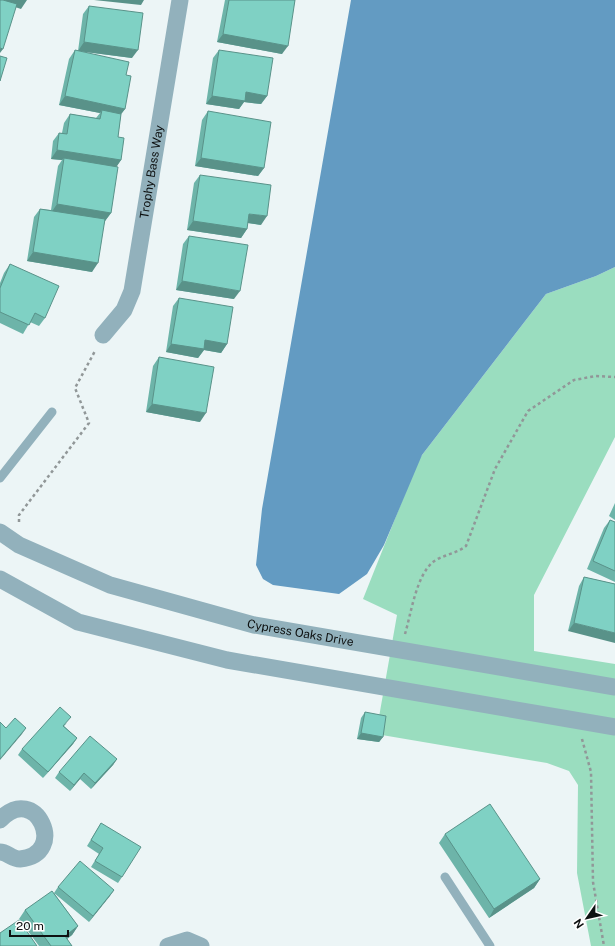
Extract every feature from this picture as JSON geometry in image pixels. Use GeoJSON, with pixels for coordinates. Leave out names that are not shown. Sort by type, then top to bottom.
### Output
{"type":"FeatureCollection","features":[{"type":"Feature","properties":{"kind":"street","name":"Trophy Bass Way"},"geometry":{"type":"LineString","coordinates":[[103,336],[124,310],[132,290],[180,0]]}},
{"type":"Feature","properties":{"kind":"street","name":"Cypress Oaks Drive"},"geometry":{"type":"LineString","coordinates":[[0,532],[19,545],[110,585],[254,625],[615,687]]}},
{"type":"Feature","properties":{"kind":"street"},"geometry":{"type":"LineString","coordinates":[[0,579],[78,622],[227,660],[615,727]]}},
{"type":"Feature","properties":{"kind":"street"},"geometry":{"type":"LineString","coordinates":[[0,820],[7,813],[22,809],[32,811],[42,821],[46,834],[43,844],[35,855],[19,859],[0,852]]}},
{"type":"Feature","properties":{"kind":"street"},"geometry":{"type":"LineString","coordinates":[[168,946],[194,943]]}},
{"type":"Feature","properties":{"kind":"lane"},"geometry":{"type":"LineString","coordinates":[[0,478],[52,412]]}},
{"type":"Feature","properties":{"kind":"lane"},"geometry":{"type":"LineString","coordinates":[[444,877],[490,946]]}},
{"type":"Feature","properties":{"kind":"path"},"geometry":{"type":"LineString","coordinates":[[19,545],[19,515],[90,423],[75,388],[103,336]]}},
{"type":"Feature","properties":{"kind":"path"},"geometry":{"type":"LineString","coordinates":[[401,650],[422,576],[432,563],[459,551],[466,546],[495,469],[528,412],[574,380],[596,376],[615,377]]}},
{"type":"Feature","properties":{"kind":"path"},"geometry":{"type":"LineString","coordinates":[[577,720],[591,772],[593,876],[604,946]]}},
{"type":"Feature","properties":{"kind":"green space"},"geometry":{"type":"Polygon","coordinates":[[[615,267],[615,437],[534,595],[534,651],[615,664],[615,946],[591,946],[577,873],[578,785],[569,771],[547,763],[376,734],[397,615],[363,599],[418,461],[422,455],[546,294],[596,276],[615,267]]]}},
{"type":"Feature","properties":{"kind":"water"},"geometry":{"type":"Polygon","coordinates":[[[351,0],[615,0],[615,267],[596,276],[546,294],[422,455],[384,545],[367,574],[339,594],[273,585],[263,579],[256,565],[262,509],[351,0]]]}},
{"type":"Feature","properties":{"kind":"building"},"geometry":{"type":"Polygon","coordinates":[[[0,0],[17,4],[3,49],[0,48],[0,0]]]}},
{"type":"Feature","properties":{"kind":"building"},"geometry":{"type":"Polygon","coordinates":[[[229,0],[295,0],[288,46],[223,34],[229,0]]]}},
{"type":"Feature","properties":{"kind":"building"},"geometry":{"type":"Polygon","coordinates":[[[89,6],[143,13],[138,50],[84,42],[89,6]]]}},
{"type":"Feature","properties":{"kind":"building"},"geometry":{"type":"Polygon","coordinates":[[[75,50],[129,62],[126,75],[131,76],[125,109],[65,96],[75,50]]]}},
{"type":"Feature","properties":{"kind":"building"},"geometry":{"type":"Polygon","coordinates":[[[219,50],[273,58],[267,96],[246,92],[245,101],[212,96],[219,50]]]}},
{"type":"Feature","properties":{"kind":"building"},"geometry":{"type":"Polygon","coordinates":[[[0,56],[7,58],[0,81],[0,56]]]}},
{"type":"Feature","properties":{"kind":"building"},"geometry":{"type":"Polygon","coordinates":[[[102,110],[121,114],[118,137],[124,138],[121,160],[57,150],[59,133],[67,134],[70,114],[100,119],[102,110]]]}},
{"type":"Feature","properties":{"kind":"building"},"geometry":{"type":"Polygon","coordinates":[[[208,111],[271,122],[264,168],[201,158],[208,111]]]}},
{"type":"Feature","properties":{"kind":"building"},"geometry":{"type":"Polygon","coordinates":[[[64,158],[118,167],[111,213],[57,204],[64,158]]]}},
{"type":"Feature","properties":{"kind":"building"},"geometry":{"type":"Polygon","coordinates":[[[200,175],[271,185],[267,216],[249,214],[247,229],[193,221],[200,175]]]}},
{"type":"Feature","properties":{"kind":"building"},"geometry":{"type":"Polygon","coordinates":[[[40,209],[105,219],[98,263],[33,252],[40,209]]]}},
{"type":"Feature","properties":{"kind":"building"},"geometry":{"type":"Polygon","coordinates":[[[189,236],[248,245],[240,291],[182,281],[189,236]]]}},
{"type":"Feature","properties":{"kind":"building"},"geometry":{"type":"Polygon","coordinates":[[[10,264],[59,286],[45,318],[35,313],[29,325],[0,312],[0,288],[10,264]]]}},
{"type":"Feature","properties":{"kind":"building"},"geometry":{"type":"Polygon","coordinates":[[[179,298],[233,307],[227,344],[205,340],[204,349],[171,344],[179,298]]]}},
{"type":"Feature","properties":{"kind":"building"},"geometry":{"type":"Polygon","coordinates":[[[159,357],[214,367],[206,413],[152,404],[159,357]]]}},
{"type":"Feature","properties":{"kind":"building"},"geometry":{"type":"Polygon","coordinates":[[[610,520],[615,522],[615,571],[593,561],[610,520]]]}},
{"type":"Feature","properties":{"kind":"building"},"geometry":{"type":"Polygon","coordinates":[[[584,577],[615,584],[615,633],[574,623],[584,577]]]}},
{"type":"Feature","properties":{"kind":"building"},"geometry":{"type":"Polygon","coordinates":[[[60,707],[71,717],[63,726],[77,738],[48,772],[22,749],[60,707]]]}},
{"type":"Feature","properties":{"kind":"building"},"geometry":{"type":"Polygon","coordinates":[[[365,712],[386,716],[383,737],[361,733],[365,712]]]}},
{"type":"Feature","properties":{"kind":"building"},"geometry":{"type":"Polygon","coordinates":[[[15,718],[26,728],[0,759],[0,722],[6,728],[15,718]]]}},
{"type":"Feature","properties":{"kind":"building"},"geometry":{"type":"Polygon","coordinates":[[[90,736],[117,759],[95,783],[84,773],[74,785],[59,772],[90,736]]]}},
{"type":"Feature","properties":{"kind":"building"},"geometry":{"type":"Polygon","coordinates":[[[490,804],[540,879],[494,909],[445,834],[490,804]]]}},
{"type":"Feature","properties":{"kind":"building"},"geometry":{"type":"Polygon","coordinates":[[[101,823],[141,847],[122,877],[95,861],[103,848],[91,840],[101,823]]]}},
{"type":"Feature","properties":{"kind":"building"},"geometry":{"type":"Polygon","coordinates":[[[80,861],[114,890],[93,916],[58,887],[80,861]]]}},
{"type":"Feature","properties":{"kind":"building"},"geometry":{"type":"Polygon","coordinates":[[[52,891],[78,926],[65,936],[72,946],[51,946],[25,910],[52,891]]]}},
{"type":"Feature","properties":{"kind":"building"},"geometry":{"type":"Polygon","coordinates":[[[19,920],[37,946],[0,946],[0,933],[19,920]]]}}]}
